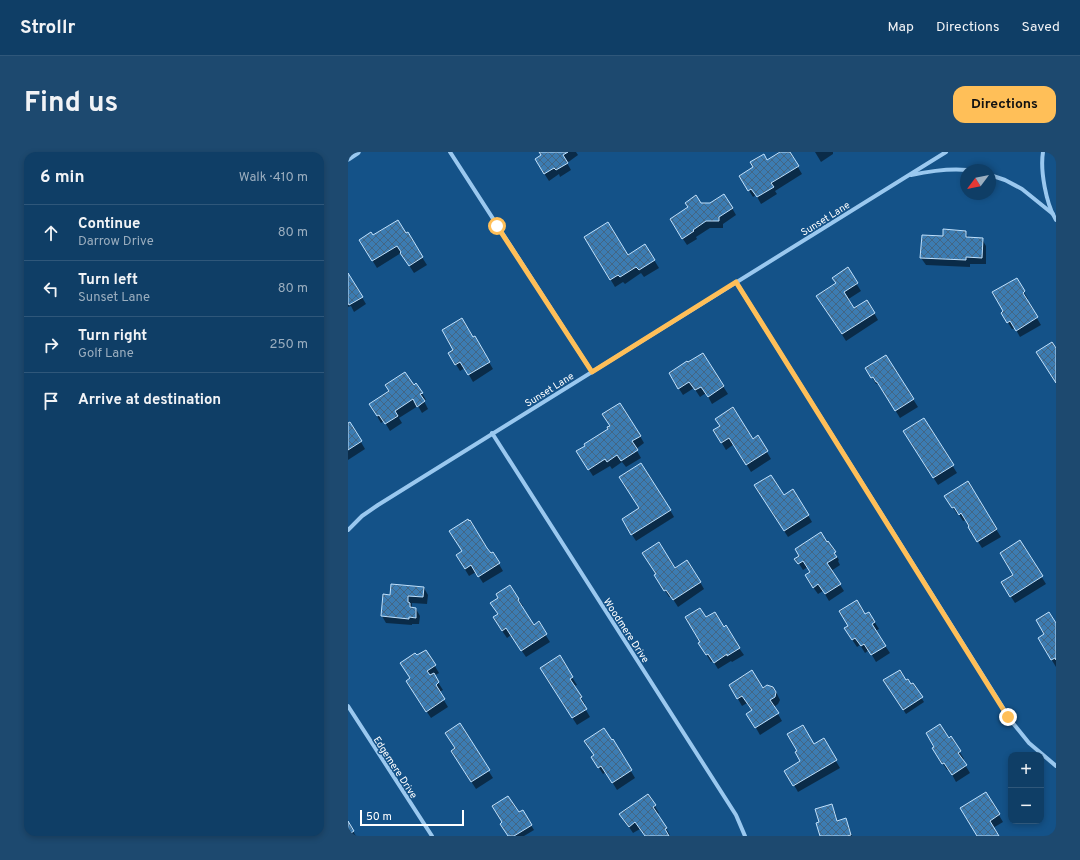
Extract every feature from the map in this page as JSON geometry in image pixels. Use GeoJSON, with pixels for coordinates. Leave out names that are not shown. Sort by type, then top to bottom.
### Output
{"type":"FeatureCollection","features":[{"type":"Feature","properties":{"kind":"street"},"geometry":{"type":"LineString","coordinates":[[348,158],[358,152]]}},
{"type":"Feature","properties":{"kind":"street"},"geometry":{"type":"LineString","coordinates":[[450,152],[592,372]]}},
{"type":"Feature","properties":{"kind":"street","name":"Sunset Lane"},"geometry":{"type":"LineString","coordinates":[[348,530],[362,516],[373,508],[946,152]]}},
{"type":"Feature","properties":{"kind":"street"},"geometry":{"type":"LineString","coordinates":[[1043,152],[1043,176],[1052,214]]}},
{"type":"Feature","properties":{"kind":"street"},"geometry":{"type":"LineString","coordinates":[[909,175],[935,170],[960,170]]}},
{"type":"Feature","properties":{"kind":"street"},"geometry":{"type":"LineString","coordinates":[[996,176],[1022,188],[1052,214],[1056,220]]}},
{"type":"Feature","properties":{"kind":"street"},"geometry":{"type":"LineString","coordinates":[[736,282],[1012,722],[1029,743],[1056,766]]}},
{"type":"Feature","properties":{"kind":"street","name":"Woodmere Drive"},"geometry":{"type":"LineString","coordinates":[[492,434],[736,815],[745,836]]}},
{"type":"Feature","properties":{"kind":"street","name":"Edgemere Drive"},"geometry":{"type":"LineString","coordinates":[[348,706],[432,836]]}},
{"type":"Feature","properties":{"kind":"building"},"geometry":{"type":"Polygon","coordinates":[[[539,152],[568,152],[563,155],[568,163],[556,170],[554,168],[544,174],[535,159],[541,155],[539,152]]]}},
{"type":"Feature","properties":{"kind":"building"},"geometry":{"type":"Polygon","coordinates":[[[780,152],[790,152],[799,166],[771,183],[774,187],[757,197],[751,189],[748,191],[739,176],[753,167],[750,162],[764,154],[767,160],[780,152]]]}},
{"type":"Feature","properties":{"kind":"building"},"geometry":{"type":"Polygon","coordinates":[[[724,194],[733,208],[719,217],[719,221],[706,221],[682,239],[670,219],[688,207],[685,203],[696,195],[701,203],[710,203],[724,194]]]}},
{"type":"Feature","properties":{"kind":"building"},"geometry":{"type":"Polygon","coordinates":[[[398,220],[406,233],[408,232],[423,257],[409,266],[397,246],[372,261],[359,240],[371,232],[373,235],[398,220]]]}},
{"type":"Feature","properties":{"kind":"building"},"geometry":{"type":"Polygon","coordinates":[[[608,222],[628,255],[645,244],[655,260],[639,270],[636,267],[620,277],[618,275],[610,280],[584,237],[608,222]]]}},
{"type":"Feature","properties":{"kind":"building"},"geometry":{"type":"Polygon","coordinates":[[[943,229],[966,231],[966,237],[983,238],[982,258],[966,257],[966,260],[920,258],[922,235],[943,236],[943,229]]]}},
{"type":"Feature","properties":{"kind":"building"},"geometry":{"type":"Polygon","coordinates":[[[848,267],[858,283],[844,292],[854,308],[867,300],[875,313],[842,334],[816,296],[836,283],[832,278],[848,267]]]}},
{"type":"Feature","properties":{"kind":"building"},"geometry":{"type":"Polygon","coordinates":[[[348,273],[363,297],[349,305],[348,303],[348,273]]]}},
{"type":"Feature","properties":{"kind":"building"},"geometry":{"type":"Polygon","coordinates":[[[1017,278],[1025,291],[1023,293],[1038,317],[1016,331],[1010,321],[1007,323],[1001,313],[1003,311],[992,292],[1017,278]]]}},
{"type":"Feature","properties":{"kind":"building"},"geometry":{"type":"Polygon","coordinates":[[[462,318],[473,337],[475,336],[490,362],[468,375],[460,362],[455,365],[448,353],[453,350],[442,330],[462,318]]]}},
{"type":"Feature","properties":{"kind":"building"},"geometry":{"type":"Polygon","coordinates":[[[1052,342],[1056,348],[1056,383],[1036,352],[1052,342]]]}},
{"type":"Feature","properties":{"kind":"building"},"geometry":{"type":"Polygon","coordinates":[[[703,353],[724,386],[708,397],[701,387],[695,390],[689,382],[678,389],[669,373],[687,361],[688,362],[703,353]]]}},
{"type":"Feature","properties":{"kind":"building"},"geometry":{"type":"Polygon","coordinates":[[[886,355],[914,399],[895,411],[877,382],[873,377],[871,378],[865,368],[886,355]]]}},
{"type":"Feature","properties":{"kind":"building"},"geometry":{"type":"Polygon","coordinates":[[[405,372],[414,385],[416,383],[423,393],[420,394],[425,401],[417,407],[413,399],[395,411],[398,416],[385,424],[379,415],[377,416],[369,404],[389,391],[385,385],[405,372]]]}},
{"type":"Feature","properties":{"kind":"building"},"geometry":{"type":"Polygon","coordinates":[[[620,403],[641,436],[632,441],[638,450],[621,461],[617,455],[607,462],[605,459],[588,470],[576,451],[585,446],[584,444],[608,429],[607,427],[610,426],[602,414],[620,403]]]}},
{"type":"Feature","properties":{"kind":"building"},"geometry":{"type":"Polygon","coordinates":[[[733,407],[753,439],[758,435],[768,451],[746,465],[729,438],[721,443],[713,430],[720,426],[715,419],[733,407]]]}},
{"type":"Feature","properties":{"kind":"building"},"geometry":{"type":"Polygon","coordinates":[[[924,418],[954,465],[933,478],[903,431],[924,418]]]}},
{"type":"Feature","properties":{"kind":"building"},"geometry":{"type":"Polygon","coordinates":[[[350,422],[362,441],[348,450],[348,423],[350,422]]]}},
{"type":"Feature","properties":{"kind":"building"},"geometry":{"type":"Polygon","coordinates":[[[641,463],[671,510],[631,535],[622,519],[639,508],[619,477],[641,463]]]}},
{"type":"Feature","properties":{"kind":"building"},"geometry":{"type":"Polygon","coordinates":[[[771,475],[784,495],[793,489],[809,515],[784,531],[754,485],[771,475]]]}},
{"type":"Feature","properties":{"kind":"building"},"geometry":{"type":"Polygon","coordinates":[[[968,481],[997,529],[977,542],[961,513],[959,515],[944,496],[968,481]]]}},
{"type":"Feature","properties":{"kind":"building"},"geometry":{"type":"Polygon","coordinates":[[[468,519],[487,548],[491,553],[493,552],[500,563],[478,577],[471,565],[465,569],[456,555],[462,551],[449,531],[468,519]]]}},
{"type":"Feature","properties":{"kind":"building"},"geometry":{"type":"Polygon","coordinates":[[[821,532],[836,552],[834,553],[837,557],[827,563],[841,584],[825,594],[818,584],[813,588],[805,575],[810,572],[803,561],[798,564],[794,559],[799,556],[795,549],[821,532]]]}},
{"type":"Feature","properties":{"kind":"building"},"geometry":{"type":"Polygon","coordinates":[[[1020,540],[1043,576],[1010,597],[1001,582],[1013,575],[1000,553],[1020,540]]]}},
{"type":"Feature","properties":{"kind":"building"},"geometry":{"type":"Polygon","coordinates":[[[659,542],[675,568],[687,560],[701,582],[673,600],[666,590],[664,591],[654,575],[656,574],[642,553],[659,542]]]}},
{"type":"Feature","properties":{"kind":"building"},"geometry":{"type":"Polygon","coordinates":[[[391,584],[424,587],[423,597],[408,596],[410,607],[416,608],[416,618],[409,617],[409,619],[381,616],[383,594],[390,595],[391,584]]]}},
{"type":"Feature","properties":{"kind":"building"},"geometry":{"type":"Polygon","coordinates":[[[510,585],[534,625],[539,621],[547,634],[521,651],[506,628],[502,631],[493,617],[498,614],[490,603],[498,598],[496,594],[510,585]]]}},
{"type":"Feature","properties":{"kind":"building"},"geometry":{"type":"Polygon","coordinates":[[[857,600],[865,614],[869,612],[875,622],[872,624],[886,646],[871,655],[864,644],[861,646],[855,638],[852,640],[844,628],[848,626],[839,611],[857,600]]]}},
{"type":"Feature","properties":{"kind":"building"},"geometry":{"type":"Polygon","coordinates":[[[700,608],[706,617],[715,612],[724,627],[726,625],[740,648],[727,656],[727,654],[714,663],[708,654],[706,655],[698,643],[700,642],[685,617],[700,608]]]}},
{"type":"Feature","properties":{"kind":"building"},"geometry":{"type":"Polygon","coordinates":[[[1049,612],[1056,623],[1056,660],[1055,658],[1051,660],[1038,638],[1044,634],[1036,620],[1049,612]]]}},
{"type":"Feature","properties":{"kind":"building"},"geometry":{"type":"Polygon","coordinates":[[[426,650],[436,665],[427,671],[430,675],[434,673],[439,682],[436,685],[445,699],[426,712],[406,681],[410,678],[400,663],[415,653],[417,655],[426,650]]]}},
{"type":"Feature","properties":{"kind":"building"},"geometry":{"type":"Polygon","coordinates":[[[560,655],[573,677],[570,679],[582,697],[580,698],[587,709],[572,718],[540,668],[560,655]]]}},
{"type":"Feature","properties":{"kind":"building"},"geometry":{"type":"Polygon","coordinates":[[[752,670],[763,688],[767,685],[773,687],[776,692],[775,697],[770,700],[779,713],[755,728],[746,714],[752,710],[742,696],[737,699],[729,685],[752,670]]]}},
{"type":"Feature","properties":{"kind":"building"},"geometry":{"type":"Polygon","coordinates":[[[900,670],[906,680],[908,679],[911,684],[913,683],[923,697],[903,710],[883,680],[900,670]]]}},
{"type":"Feature","properties":{"kind":"building"},"geometry":{"type":"Polygon","coordinates":[[[460,723],[490,770],[471,782],[451,751],[455,748],[445,733],[460,723]]]}},
{"type":"Feature","properties":{"kind":"building"},"geometry":{"type":"Polygon","coordinates":[[[940,724],[949,738],[951,736],[961,751],[958,753],[967,765],[952,775],[944,763],[942,764],[932,748],[934,747],[926,733],[940,724]]]}},
{"type":"Feature","properties":{"kind":"building"},"geometry":{"type":"Polygon","coordinates":[[[803,725],[814,744],[824,738],[837,760],[793,786],[784,771],[800,761],[795,752],[797,751],[787,734],[803,725]]]}},
{"type":"Feature","properties":{"kind":"building"},"geometry":{"type":"Polygon","coordinates":[[[604,728],[612,740],[613,739],[632,770],[612,783],[601,766],[598,768],[591,757],[594,755],[584,741],[604,728]]]}},
{"type":"Feature","properties":{"kind":"building"},"geometry":{"type":"Polygon","coordinates":[[[986,792],[1000,814],[990,821],[999,836],[977,836],[960,808],[986,792]]]}},
{"type":"Feature","properties":{"kind":"building"},"geometry":{"type":"Polygon","coordinates":[[[648,794],[656,805],[653,807],[667,828],[665,829],[669,836],[645,836],[635,822],[629,827],[619,814],[648,794]]]}},
{"type":"Feature","properties":{"kind":"building"},"geometry":{"type":"Polygon","coordinates":[[[508,796],[519,812],[523,810],[532,825],[514,836],[508,836],[500,824],[502,822],[492,806],[508,796]]]}},
{"type":"Feature","properties":{"kind":"building"},"geometry":{"type":"Polygon","coordinates":[[[832,804],[837,821],[846,818],[851,835],[820,836],[816,823],[819,822],[815,809],[832,804]]]}},
{"type":"Feature","properties":{"kind":"building"},"geometry":{"type":"Polygon","coordinates":[[[348,821],[354,831],[348,835],[348,821]]]}},
{"type":"Feature","properties":{"kind":"route"},"geometry":{"type":"LineString","coordinates":[[497,226],[592,372],[736,282],[1008,717]]}}]}
